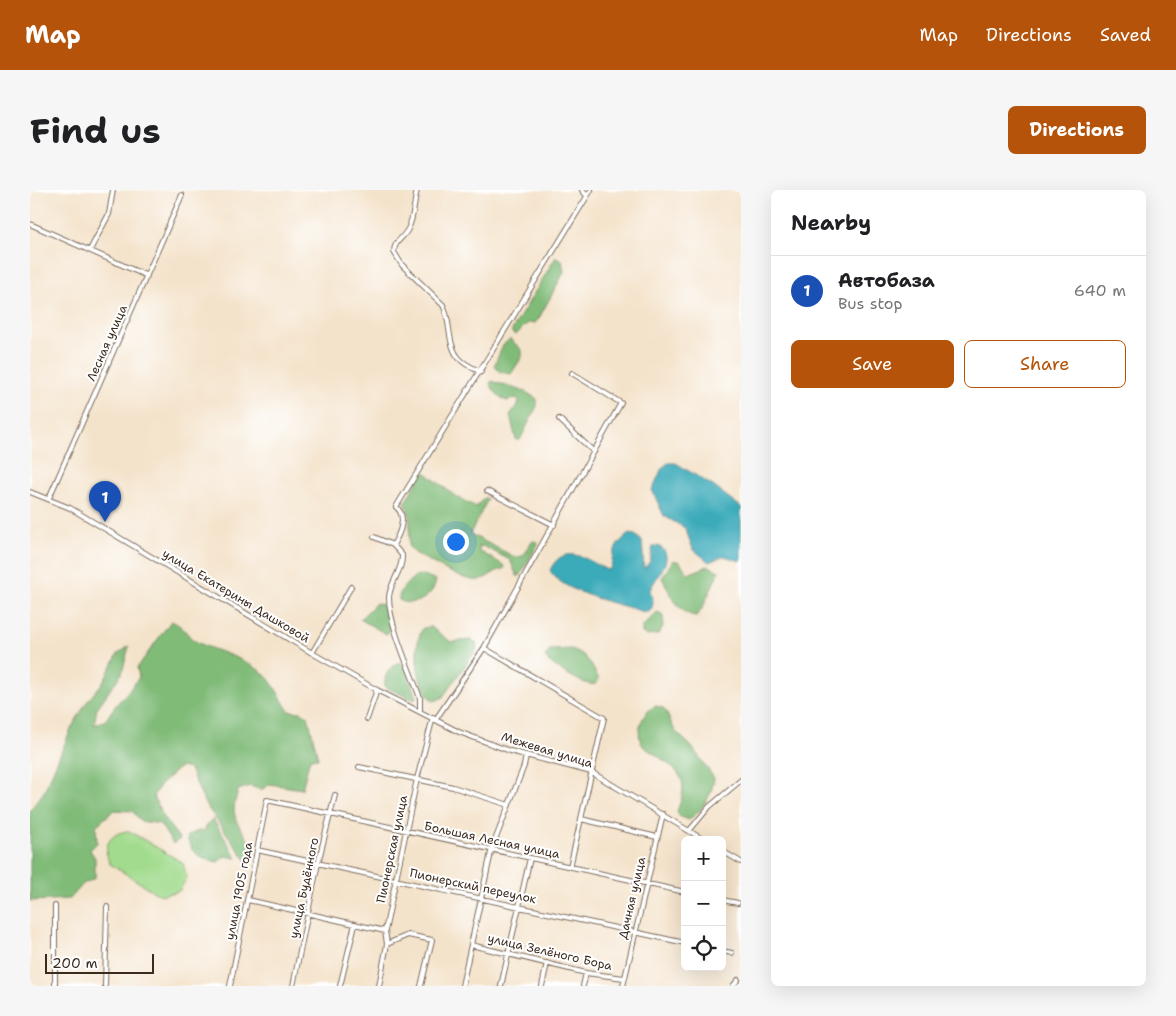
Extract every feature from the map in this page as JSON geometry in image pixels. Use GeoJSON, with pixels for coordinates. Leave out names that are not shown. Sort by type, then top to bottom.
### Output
{"type":"FeatureCollection","features":[{"type":"Feature","properties":{"kind":"street"},"geometry":{"type":"LineString","coordinates":[[90,250],[109,214],[113,190]]}},
{"type":"Feature","properties":{"kind":"street"},"geometry":{"type":"LineString","coordinates":[[417,190],[410,224],[407,231],[396,243],[394,252],[402,265],[447,312],[454,350],[457,356],[481,372]]}},
{"type":"Feature","properties":{"kind":"street"},"geometry":{"type":"LineString","coordinates":[[582,190],[588,196]]}},
{"type":"Feature","properties":{"kind":"street"},"geometry":{"type":"LineString","coordinates":[[393,545],[402,523],[402,516],[396,507],[424,458],[481,372],[591,190]]}},
{"type":"Feature","properties":{"kind":"street","name":"Лесная улица"},"geometry":{"type":"LineString","coordinates":[[49,498],[182,195]]}},
{"type":"Feature","properties":{"kind":"street"},"geometry":{"type":"LineString","coordinates":[[30,224],[147,276]]}},
{"type":"Feature","properties":{"kind":"street","name":"Пионерская улица"},"geometry":{"type":"LineString","coordinates":[[379,986],[387,944],[385,931],[417,779],[435,718],[484,648],[621,403],[572,373]]}},
{"type":"Feature","properties":{"kind":"street"},"geometry":{"type":"LineString","coordinates":[[559,420],[594,452]]}},
{"type":"Feature","properties":{"kind":"street"},"geometry":{"type":"LineString","coordinates":[[487,491],[554,525]]}},
{"type":"Feature","properties":{"kind":"street","name":"улица Екатерины Дашковой"},"geometry":{"type":"LineString","coordinates":[[30,492],[70,508],[312,653],[377,690],[435,718]]}},
{"type":"Feature","properties":{"kind":"street"},"geometry":{"type":"LineString","coordinates":[[374,538],[393,545],[402,555],[403,562],[390,591],[389,599],[393,621],[420,698],[420,710]]}},
{"type":"Feature","properties":{"kind":"street"},"geometry":{"type":"LineString","coordinates":[[312,653],[351,587]]}},
{"type":"Feature","properties":{"kind":"street"},"geometry":{"type":"LineString","coordinates":[[484,648],[604,718],[570,867]]}},
{"type":"Feature","properties":{"kind":"street"},"geometry":{"type":"LineString","coordinates":[[367,719],[377,690]]}},
{"type":"Feature","properties":{"kind":"street","name":"Межевая улица"},"geometry":{"type":"LineString","coordinates":[[435,718],[459,732],[526,755],[591,772],[698,836]]}},
{"type":"Feature","properties":{"kind":"street"},"geometry":{"type":"LineString","coordinates":[[462,986],[492,848],[524,766],[526,755]]}},
{"type":"Feature","properties":{"kind":"street"},"geometry":{"type":"LineString","coordinates":[[359,768],[453,787],[509,805]]}},
{"type":"Feature","properties":{"kind":"street"},"geometry":{"type":"LineString","coordinates":[[688,830],[709,807],[741,780]]}},
{"type":"Feature","properties":{"kind":"street","name":"улица Будённого"},"geometry":{"type":"LineString","coordinates":[[293,986],[318,863],[335,795]]}},
{"type":"Feature","properties":{"kind":"street","name":"Большая Лесная улица"},"geometry":{"type":"LineString","coordinates":[[267,800],[330,816],[492,848],[681,891]]}},
{"type":"Feature","properties":{"kind":"street","name":"улица 1905 года"},"geometry":{"type":"LineString","coordinates":[[230,986],[267,800]]}},
{"type":"Feature","properties":{"kind":"street","name":"Дачная улица"},"geometry":{"type":"LineString","coordinates":[[622,986],[663,814]]}},
{"type":"Feature","properties":{"kind":"street"},"geometry":{"type":"LineString","coordinates":[[581,819],[657,837]]}},
{"type":"Feature","properties":{"kind":"street","name":"Пионерский переулок"},"geometry":{"type":"LineString","coordinates":[[257,850],[519,905],[681,942]]}},
{"type":"Feature","properties":{"kind":"street"},"geometry":{"type":"LineString","coordinates":[[726,853],[741,862]]}},
{"type":"Feature","properties":{"kind":"street"},"geometry":{"type":"LineString","coordinates":[[501,986],[530,858]]}},
{"type":"Feature","properties":{"kind":"street"},"geometry":{"type":"LineString","coordinates":[[248,900],[308,912],[385,931]]}},
{"type":"Feature","properties":{"kind":"street"},"geometry":{"type":"LineString","coordinates":[[726,901],[738,903]]}},
{"type":"Feature","properties":{"kind":"street"},"geometry":{"type":"LineString","coordinates":[[55,906],[55,986]]}},
{"type":"Feature","properties":{"kind":"street"},"geometry":{"type":"LineString","coordinates":[[105,986],[107,908]]}},
{"type":"Feature","properties":{"kind":"street"},"geometry":{"type":"LineString","coordinates":[[340,986],[355,924]]}},
{"type":"Feature","properties":{"kind":"street"},"geometry":{"type":"LineString","coordinates":[[387,944],[408,935],[432,940],[421,986]]}},
{"type":"Feature","properties":{"kind":"street","name":"улица Зелёного Бора"},"geometry":{"type":"LineString","coordinates":[[471,944],[586,973],[624,978]]}},
{"type":"Feature","properties":{"kind":"street"},"geometry":{"type":"LineString","coordinates":[[726,952],[732,953]]}},
{"type":"Feature","properties":{"kind":"street"},"geometry":{"type":"LineString","coordinates":[[542,986],[547,963]]}},
{"type":"Feature","properties":{"kind":"street"},"geometry":{"type":"LineString","coordinates":[[583,986],[586,973]]}},
{"type":"Feature","properties":{"kind":"street"},"geometry":{"type":"LineString","coordinates":[[733,986],[738,980]]}},
{"type":"Feature","properties":{"kind":"green space"},"geometry":{"type":"Polygon","coordinates":[[[556,257],[562,260],[564,272],[538,320],[535,323],[528,323],[516,335],[512,333],[512,330],[556,257]]]}},
{"type":"Feature","properties":{"kind":"green space"},"geometry":{"type":"Polygon","coordinates":[[[510,339],[522,350],[522,357],[511,374],[500,372],[494,366],[503,345],[510,339]]]}},
{"type":"Feature","properties":{"kind":"green space"},"geometry":{"type":"Polygon","coordinates":[[[492,381],[526,392],[537,399],[537,406],[520,440],[516,440],[510,415],[519,403],[519,400],[516,398],[507,401],[501,398],[493,389],[490,383],[492,381]]]}},
{"type":"Feature","properties":{"kind":"green space"},"geometry":{"type":"Polygon","coordinates":[[[422,473],[426,473],[455,496],[476,507],[484,498],[488,499],[470,534],[515,557],[523,556],[532,541],[538,542],[520,576],[517,576],[510,560],[483,546],[479,547],[479,551],[505,566],[504,569],[479,580],[465,578],[447,571],[415,553],[409,547],[410,517],[405,502],[422,473]]]}},
{"type":"Feature","properties":{"kind":"green space"},"geometry":{"type":"Polygon","coordinates":[[[673,560],[680,562],[688,574],[708,566],[719,571],[702,609],[696,616],[684,611],[680,607],[672,597],[662,578],[673,560]]]}},
{"type":"Feature","properties":{"kind":"green space"},"geometry":{"type":"Polygon","coordinates":[[[424,575],[436,580],[427,596],[410,603],[399,600],[402,590],[415,576],[424,575]]]}},
{"type":"Feature","properties":{"kind":"green space"},"geometry":{"type":"Polygon","coordinates":[[[376,603],[383,605],[390,625],[389,632],[386,634],[360,619],[376,603]]]}},
{"type":"Feature","properties":{"kind":"green space"},"geometry":{"type":"Polygon","coordinates":[[[657,612],[662,614],[663,627],[658,634],[647,636],[642,633],[642,627],[657,612]]]}},
{"type":"Feature","properties":{"kind":"green space"},"geometry":{"type":"Polygon","coordinates":[[[171,621],[184,629],[197,642],[246,662],[264,674],[289,711],[301,712],[308,716],[318,758],[310,758],[302,789],[270,784],[261,790],[250,786],[238,790],[234,805],[235,817],[249,841],[252,853],[250,860],[246,860],[205,804],[190,769],[180,767],[161,784],[153,796],[165,820],[180,839],[173,844],[160,824],[141,821],[132,811],[114,810],[96,826],[97,843],[90,850],[95,858],[95,878],[83,884],[70,899],[30,901],[30,810],[44,792],[72,727],[86,703],[103,682],[118,654],[129,646],[122,673],[97,708],[94,725],[106,720],[135,683],[139,677],[137,668],[171,621]]]}},
{"type":"Feature","properties":{"kind":"green space"},"geometry":{"type":"Polygon","coordinates":[[[431,627],[451,642],[470,640],[476,643],[477,649],[442,698],[434,701],[423,687],[417,655],[423,628],[431,627]]]}},
{"type":"Feature","properties":{"kind":"green space"},"geometry":{"type":"Polygon","coordinates":[[[571,649],[581,653],[588,660],[599,679],[596,684],[578,680],[545,658],[550,650],[571,649]]]}},
{"type":"Feature","properties":{"kind":"green space"},"geometry":{"type":"Polygon","coordinates":[[[400,662],[405,667],[416,697],[414,700],[385,687],[385,679],[388,672],[400,662]]]}},
{"type":"Feature","properties":{"kind":"green space"},"geometry":{"type":"Polygon","coordinates":[[[656,706],[663,708],[675,731],[691,746],[714,778],[706,802],[689,820],[679,816],[677,811],[683,792],[681,778],[672,767],[643,746],[640,741],[639,729],[643,717],[656,706]]]}},
{"type":"Feature","properties":{"kind":"green space"},"geometry":{"type":"Polygon","coordinates":[[[213,819],[237,858],[225,856],[219,862],[202,858],[194,852],[187,836],[198,831],[204,831],[213,819]]]}},
{"type":"Feature","properties":{"kind":"green space"},"geometry":{"type":"Polygon","coordinates":[[[129,831],[183,863],[187,878],[179,891],[163,895],[156,893],[110,864],[106,852],[109,842],[117,834],[129,831]]]}},
{"type":"Feature","properties":{"kind":"water"},"geometry":{"type":"Polygon","coordinates":[[[668,463],[676,463],[713,486],[741,507],[741,561],[724,556],[709,562],[693,549],[685,528],[664,516],[652,490],[662,468],[668,463]]]}},
{"type":"Feature","properties":{"kind":"water"},"geometry":{"type":"Polygon","coordinates":[[[629,534],[635,535],[642,541],[644,569],[650,561],[653,547],[658,546],[664,550],[666,555],[666,561],[650,590],[653,604],[649,612],[592,597],[566,585],[556,578],[550,570],[562,556],[577,555],[607,570],[611,568],[612,558],[618,545],[629,534]]]}},
{"type":"Feature","properties":{"kind":"place","name":"Автобаза"},"geometry":{"type":"Point","coordinates":[105,522]}}]}
